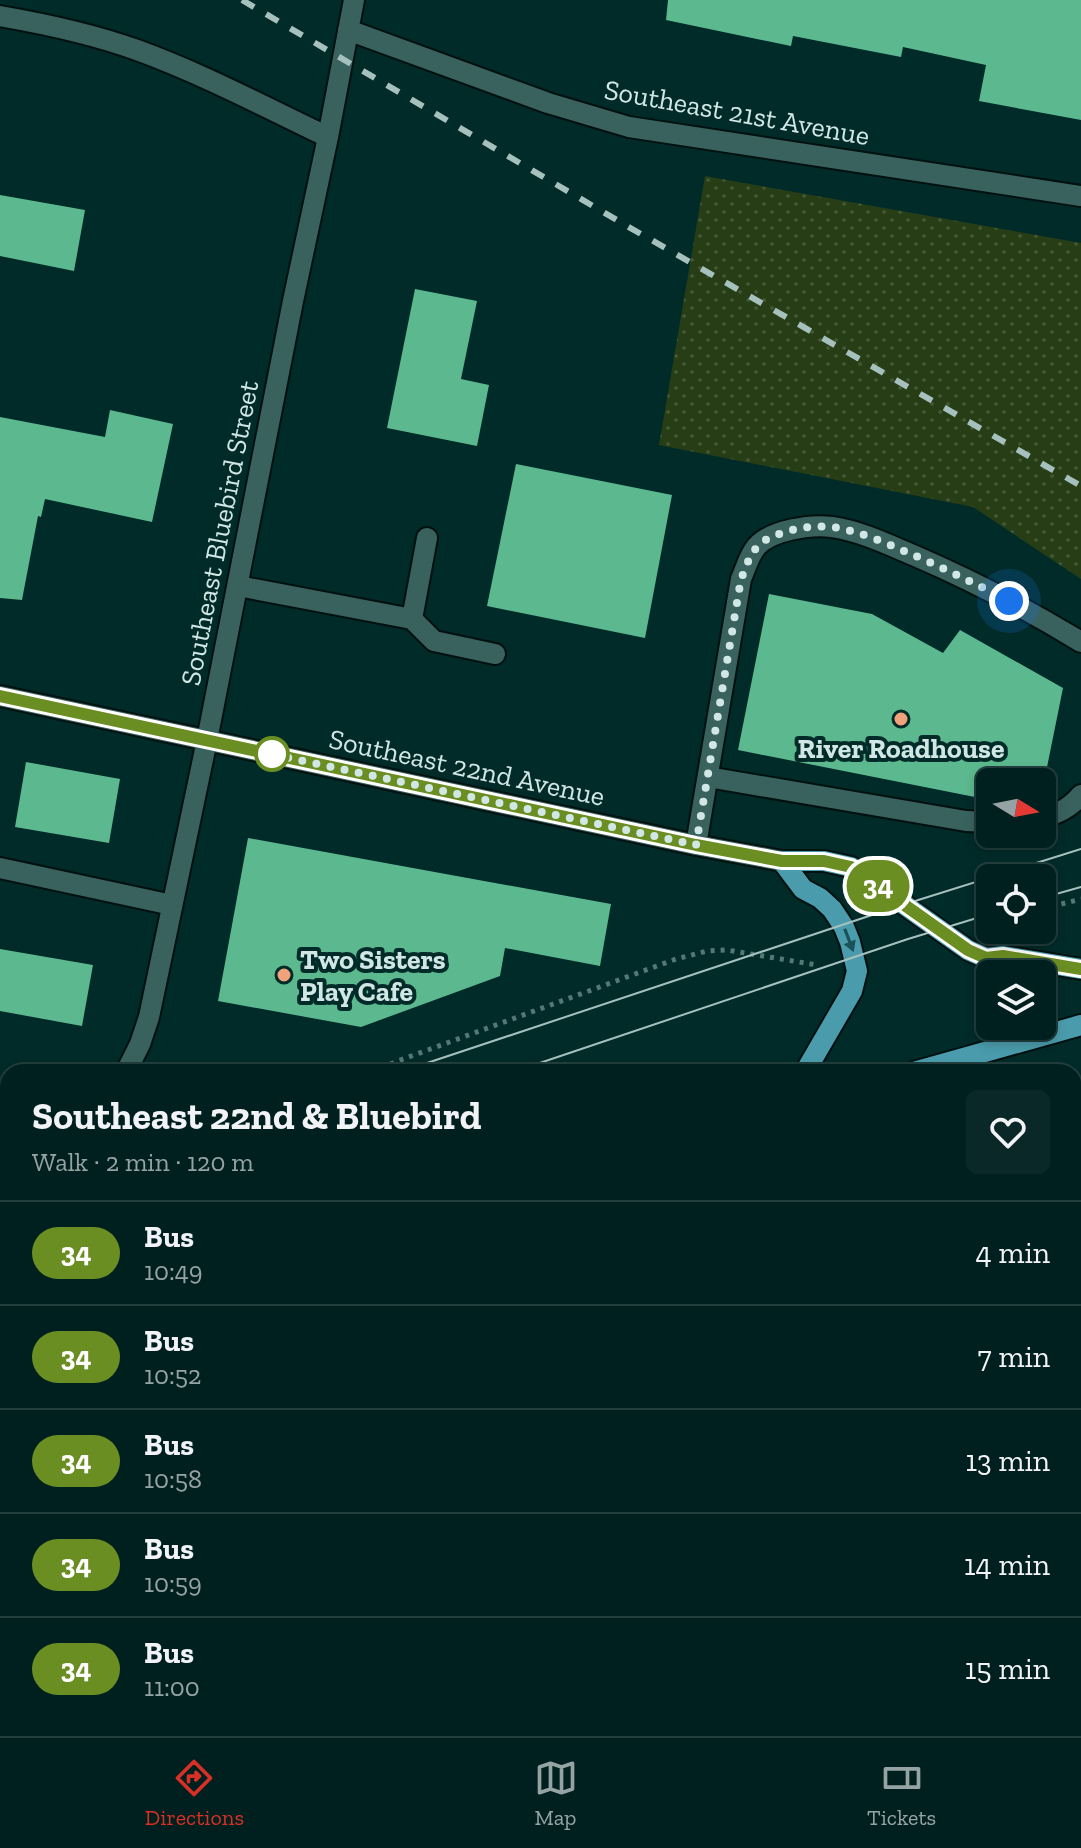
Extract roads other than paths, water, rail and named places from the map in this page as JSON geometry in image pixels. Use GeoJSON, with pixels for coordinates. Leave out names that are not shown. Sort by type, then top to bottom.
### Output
{"type":"FeatureCollection","features":[{"type":"Feature","properties":{"kind":"main road"},"geometry":{"type":"LineString","coordinates":[[782,861],[803,889],[832,909],[844,927],[857,971],[852,991],[810,1064]]}},
{"type":"Feature","properties":{"kind":"main road"},"geometry":{"type":"LineString","coordinates":[[782,861],[824,861],[851,867],[968,950],[986,958],[1003,956],[1081,969]]}},
{"type":"Feature","properties":{"kind":"main road"},"geometry":{"type":"LineString","coordinates":[[942,1064],[1081,1025]]}},
{"type":"Feature","properties":{"kind":"street","name":"Southeast Bluebird Street"},"geometry":{"type":"LineString","coordinates":[[130,1064],[149,1017],[354,0]]}},
{"type":"Feature","properties":{"kind":"street"},"geometry":{"type":"LineString","coordinates":[[0,16],[46,24],[136,49],[220,84],[328,137]]}},
{"type":"Feature","properties":{"kind":"street","name":"Southeast 21st Avenue"},"geometry":{"type":"LineString","coordinates":[[348,30],[548,103],[629,127],[1081,196]]}},
{"type":"Feature","properties":{"kind":"street"},"geometry":{"type":"LineString","coordinates":[[696,845],[741,579],[756,547],[765,540],[805,527],[832,527],[869,537],[960,575],[1081,642]]}},
{"type":"Feature","properties":{"kind":"street"},"geometry":{"type":"LineString","coordinates":[[412,619],[427,538]]}},
{"type":"Feature","properties":{"kind":"street"},"geometry":{"type":"LineString","coordinates":[[238,586],[412,619],[434,641],[495,654]]}},
{"type":"Feature","properties":{"kind":"street","name":"Southeast 22nd Avenue"},"geometry":{"type":"LineString","coordinates":[[0,696],[782,861]]}},
{"type":"Feature","properties":{"kind":"street"},"geometry":{"type":"LineString","coordinates":[[708,777],[976,821]]}},
{"type":"Feature","properties":{"kind":"street"},"geometry":{"type":"LineString","coordinates":[[1056,814],[1071,806],[1081,795]]}},
{"type":"Feature","properties":{"kind":"street"},"geometry":{"type":"LineString","coordinates":[[0,868],[172,905]]}},
{"type":"Feature","properties":{"kind":"tram line"},"geometry":{"type":"LineString","coordinates":[[424,1064],[896,907],[1081,849]]}},
{"type":"Feature","properties":{"kind":"tram line"},"geometry":{"type":"LineString","coordinates":[[1056,894],[1081,887]]}},
{"type":"Feature","properties":{"kind":"tram line"},"geometry":{"type":"LineString","coordinates":[[537,1064],[976,918]]}},
{"type":"Feature","properties":{"kind":"railway"},"geometry":{"type":"LineString","coordinates":[[242,0],[627,226],[1081,486]]}},
{"type":"Feature","properties":{"kind":"place","name":"River Roadhouse"},"geometry":{"type":"Point","coordinates":[901,719]}},
{"type":"Feature","properties":{"kind":"place","name":"Two Sisters Play Cafe"},"geometry":{"type":"Point","coordinates":[284,975]}}]}
